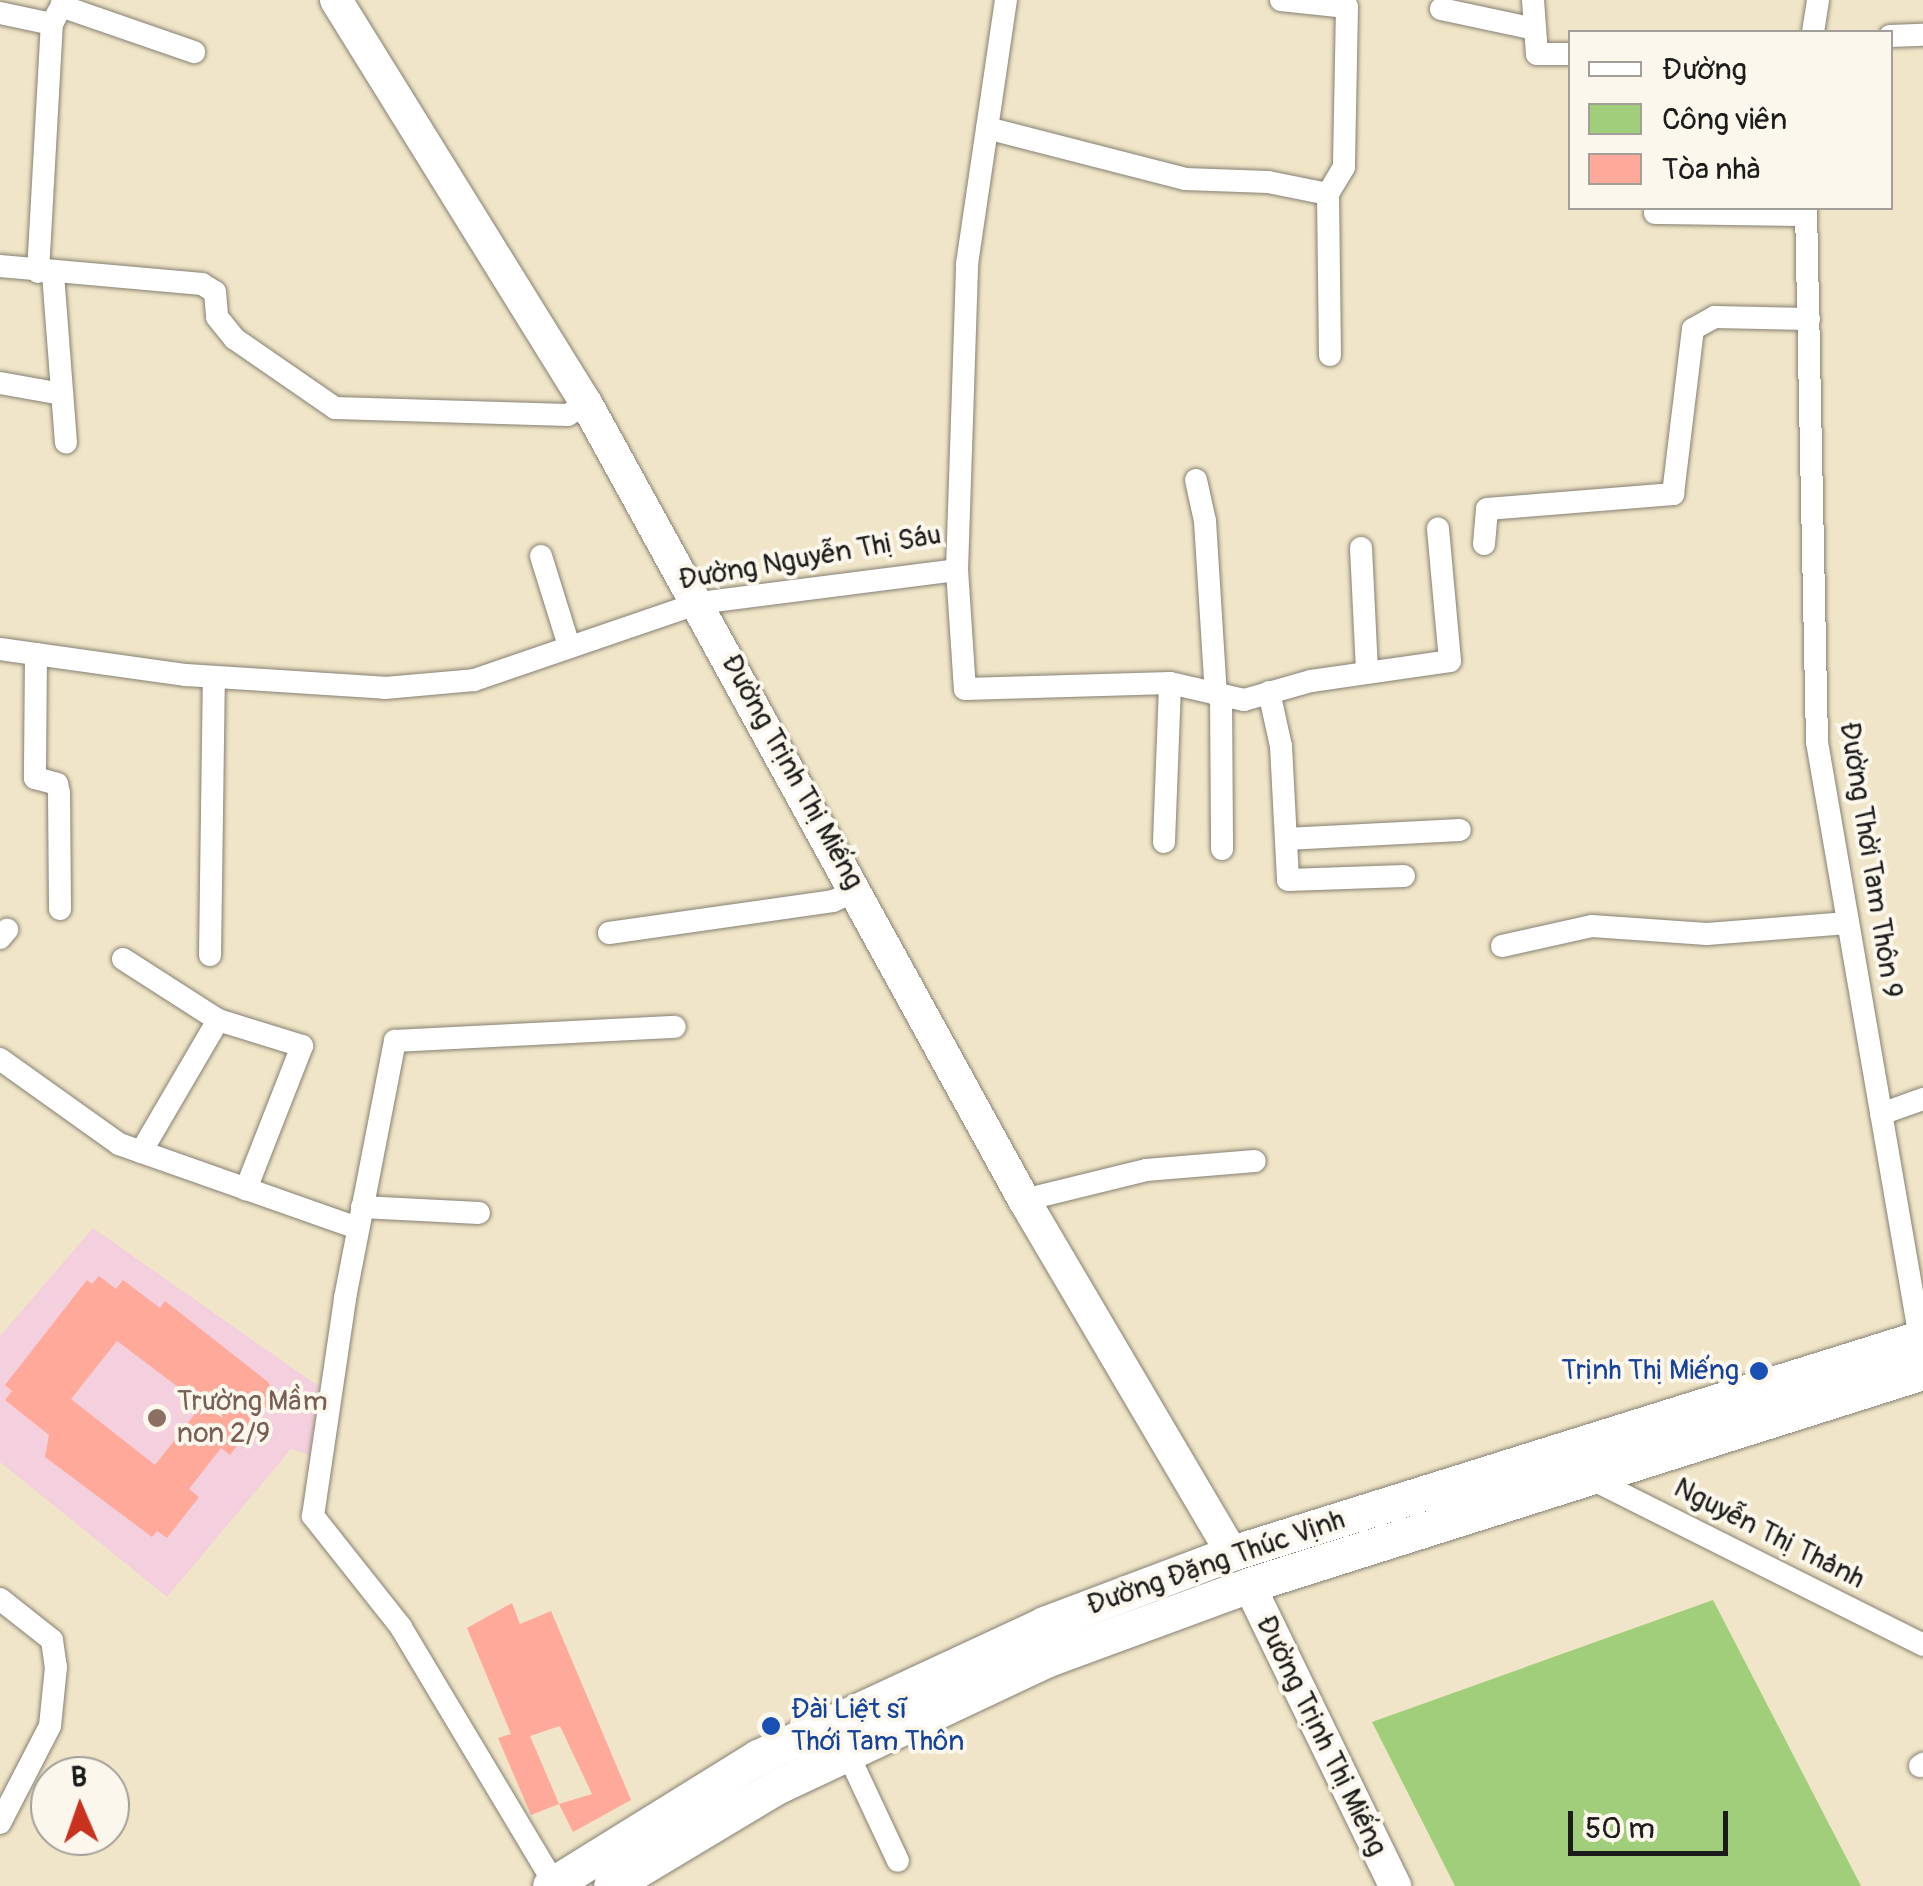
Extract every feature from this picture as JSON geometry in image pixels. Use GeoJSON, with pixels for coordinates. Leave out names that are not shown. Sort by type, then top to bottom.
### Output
{"type":"FeatureCollection","features":[{"type":"Feature","properties":{"kind":"main road","name":"Đường Trịnh Thị Miếng"},"geometry":{"type":"LineString","coordinates":[[336,0],[586,403],[858,890],[1024,1200],[1232,1554]]}},
{"type":"Feature","properties":{"kind":"main road","name":"Đường Đặng Thúc Vịnh"},"geometry":{"type":"LineString","coordinates":[[610,1886],[697,1830],[846,1752],[1048,1659],[1249,1585],[1588,1476],[1922,1349]]}},
{"type":"Feature","properties":{"kind":"main road","name":"Đường Đặng Thúc Vịnh"},"geometry":{"type":"LineString","coordinates":[[552,1885],[678,1803],[830,1720],[986,1648],[1232,1554],[1922,1349]]}},
{"type":"Feature","properties":{"kind":"main road"},"geometry":{"type":"LineString","coordinates":[[1232,1554],[1249,1585]]}},
{"type":"Feature","properties":{"kind":"main road","name":"Đường Trịnh Thị Miếng"},"geometry":{"type":"LineString","coordinates":[[1249,1585],[1395,1886]]}},
{"type":"Feature","properties":{"kind":"street","name":"Đường Nguyễn Thị Sáu"},"geometry":{"type":"LineString","coordinates":[[0,649],[214,677],[386,688],[474,680],[699,604],[957,570],[967,264],[1006,0]]}},
{"type":"Feature","properties":{"kind":"street"},"geometry":{"type":"LineString","coordinates":[[1281,0],[1347,4],[1344,167],[1328,194],[1330,355]]}},
{"type":"Feature","properties":{"kind":"street"},"geometry":{"type":"LineString","coordinates":[[1533,0],[1537,54],[1568,54]]}},
{"type":"Feature","properties":{"kind":"street"},"geometry":{"type":"LineString","coordinates":[[1813,30],[1818,0]]}},
{"type":"Feature","properties":{"kind":"street"},"geometry":{"type":"LineString","coordinates":[[1441,9],[1535,28]]}},
{"type":"Feature","properties":{"kind":"street"},"geometry":{"type":"LineString","coordinates":[[0,13],[59,10],[194,52]]}},
{"type":"Feature","properties":{"kind":"street"},"geometry":{"type":"LineString","coordinates":[[59,10],[45,273],[66,442]]}},
{"type":"Feature","properties":{"kind":"street"},"geometry":{"type":"LineString","coordinates":[[1893,36],[1923,35]]}},
{"type":"Feature","properties":{"kind":"street"},"geometry":{"type":"LineString","coordinates":[[987,128],[1184,178],[1268,182],[1328,194]]}},
{"type":"Feature","properties":{"kind":"street"},"geometry":{"type":"LineString","coordinates":[[1655,213],[1806,211]]}},
{"type":"Feature","properties":{"kind":"street","name":"Đường Thời Tam Thôn 9"},"geometry":{"type":"LineString","coordinates":[[1806,211],[1818,742],[1922,1349]]}},
{"type":"Feature","properties":{"kind":"street"},"geometry":{"type":"LineString","coordinates":[[0,266],[202,284],[215,292],[217,316],[235,339],[336,408],[568,415],[586,403]]}},
{"type":"Feature","properties":{"kind":"street"},"geometry":{"type":"LineString","coordinates":[[1484,544],[1487,509],[1673,494],[1693,329],[1715,317],[1809,319]]}},
{"type":"Feature","properties":{"kind":"street"},"geometry":{"type":"LineString","coordinates":[[0,383],[62,394]]}},
{"type":"Feature","properties":{"kind":"street"},"geometry":{"type":"LineString","coordinates":[[1196,480],[1205,521],[1218,696],[1222,848]]}},
{"type":"Feature","properties":{"kind":"street"},"geometry":{"type":"LineString","coordinates":[[957,570],[965,689],[1170,684],[1244,700],[1367,671],[1450,661],[1438,529]]}},
{"type":"Feature","properties":{"kind":"street"},"geometry":{"type":"LineString","coordinates":[[1361,548],[1367,671]]}},
{"type":"Feature","properties":{"kind":"street"},"geometry":{"type":"LineString","coordinates":[[541,556],[569,646]]}},
{"type":"Feature","properties":{"kind":"street"},"geometry":{"type":"LineString","coordinates":[[36,654],[35,778],[56,784],[59,794],[60,910]]}},
{"type":"Feature","properties":{"kind":"street"},"geometry":{"type":"LineString","coordinates":[[210,955],[214,677]]}},
{"type":"Feature","properties":{"kind":"street"},"geometry":{"type":"LineString","coordinates":[[1164,842],[1170,684]]}},
{"type":"Feature","properties":{"kind":"street"},"geometry":{"type":"LineString","coordinates":[[1269,692],[1282,746],[1288,880],[1404,876]]}},
{"type":"Feature","properties":{"kind":"street"},"geometry":{"type":"LineString","coordinates":[[1286,839],[1460,830]]}},
{"type":"Feature","properties":{"kind":"street"},"geometry":{"type":"LineString","coordinates":[[609,933],[833,901],[858,890]]}},
{"type":"Feature","properties":{"kind":"street"},"geometry":{"type":"LineString","coordinates":[[1502,946],[1592,926],[1707,934],[1848,923]]}},
{"type":"Feature","properties":{"kind":"street"},"geometry":{"type":"LineString","coordinates":[[123,959],[218,1020],[302,1046],[246,1189]]}},
{"type":"Feature","properties":{"kind":"street"},"geometry":{"type":"LineString","coordinates":[[141,1152],[218,1020]]}},
{"type":"Feature","properties":{"kind":"street"},"geometry":{"type":"LineString","coordinates":[[552,1885],[400,1627],[313,1516],[360,1217],[394,1041],[675,1027]]}},
{"type":"Feature","properties":{"kind":"street"},"geometry":{"type":"LineString","coordinates":[[0,1059],[119,1144],[246,1189],[360,1217],[480,1214]]}},
{"type":"Feature","properties":{"kind":"street"},"geometry":{"type":"LineString","coordinates":[[1881,1114],[1923,1099]]}},
{"type":"Feature","properties":{"kind":"street"},"geometry":{"type":"LineString","coordinates":[[1024,1200],[1146,1170],[1256,1162]]}},
{"type":"Feature","properties":{"kind":"street","name":"Nguyễn Thị Thảnh"},"geometry":{"type":"LineString","coordinates":[[1588,1476],[1923,1644]]}},
{"type":"Feature","properties":{"kind":"street"},"geometry":{"type":"LineString","coordinates":[[0,1599],[52,1640],[56,1667],[50,1726],[0,1823]]}},
{"type":"Feature","properties":{"kind":"street"},"geometry":{"type":"LineString","coordinates":[[846,1752],[898,1860]]}},
{"type":"Feature","properties":{"kind":"shaded area","name":"Trường Mầm non 2/9"},"geometry":{"type":"Polygon","coordinates":[[[93,1228],[318,1386],[310,1455],[291,1449],[167,1597],[0,1462],[0,1336],[93,1228]]]}},
{"type":"Feature","properties":{"kind":"green space"},"geometry":{"type":"Polygon","coordinates":[[[1713,1600],[1861,1886],[1455,1886],[1372,1722],[1713,1600]]]}},
{"type":"Feature","properties":{"kind":"building"},"geometry":{"type":"Polygon","coordinates":[[[99,1276],[116,1289],[123,1280],[160,1308],[165,1301],[268,1382],[275,1396],[230,1455],[221,1448],[189,1489],[199,1497],[167,1538],[157,1531],[152,1537],[45,1457],[49,1435],[5,1400],[12,1391],[5,1385],[87,1280],[92,1284],[99,1276]],[[117,1341],[71,1399],[155,1465],[202,1405],[117,1341]]]}},
{"type":"Feature","properties":{"kind":"building"},"geometry":{"type":"Polygon","coordinates":[[[512,1603],[520,1624],[551,1611],[631,1800],[573,1832],[559,1804],[531,1815],[498,1738],[511,1734],[467,1628],[512,1603]],[[560,1726],[530,1736],[559,1804],[592,1794],[560,1726]]]}},
{"type":"Feature","properties":{"kind":"place","name":"Trịnh Thị Miếng"},"geometry":{"type":"Point","coordinates":[1759,1371]}},
{"type":"Feature","properties":{"kind":"place","name":"Trường Mầm non 2/9"},"geometry":{"type":"Point","coordinates":[157,1418]}},
{"type":"Feature","properties":{"kind":"place","name":"Đài Liệt sĩ Thới Tam Thôn"},"geometry":{"type":"Point","coordinates":[771,1726]}}]}
